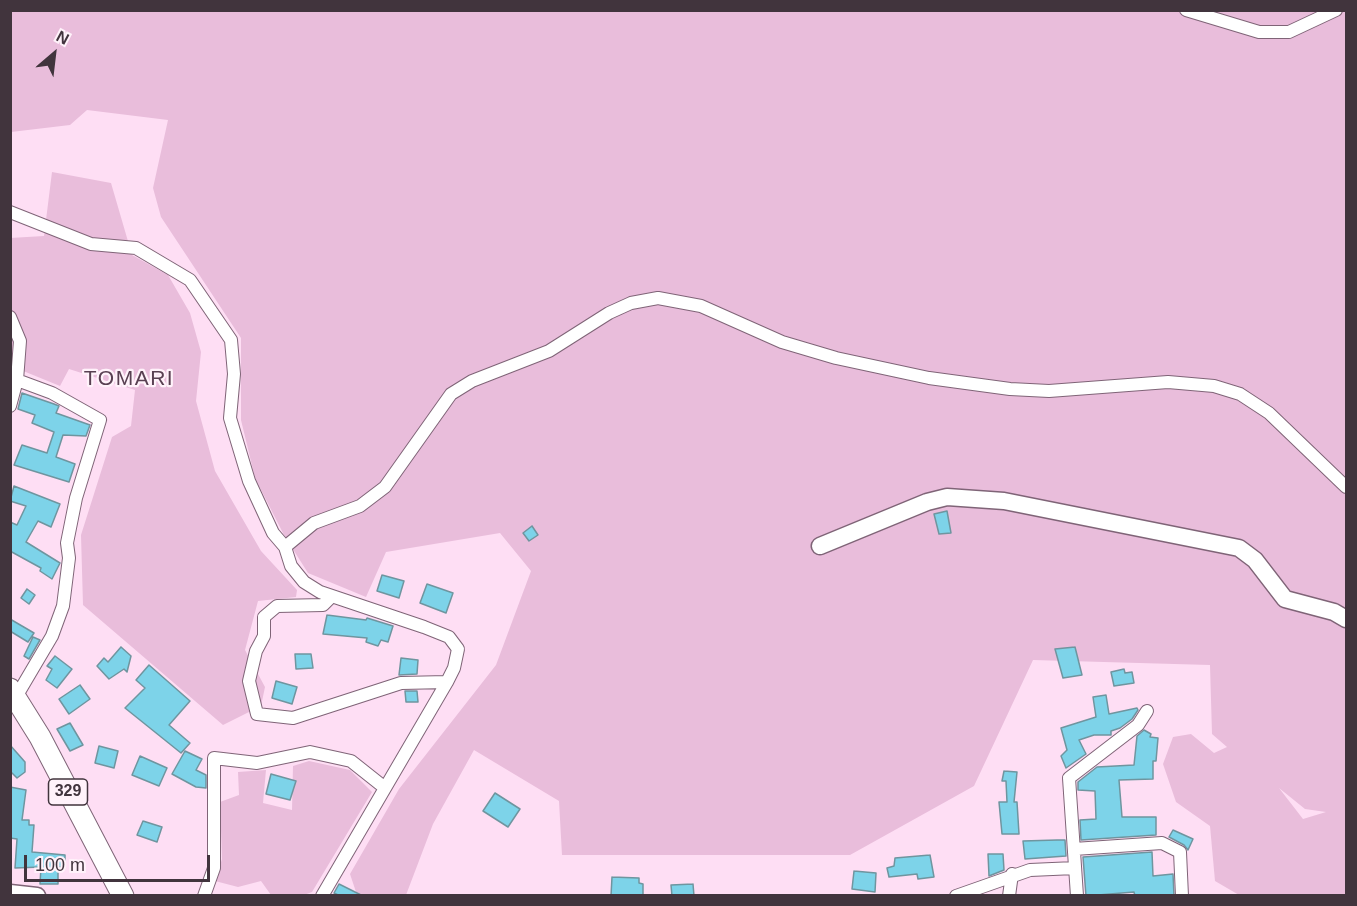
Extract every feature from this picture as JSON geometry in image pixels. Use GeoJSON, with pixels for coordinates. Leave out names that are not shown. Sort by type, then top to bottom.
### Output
{"type":"FeatureCollection","features":[{"type":"Feature","properties":{"kind":"highway","name":"329"},"geometry":{"type":"LineString","coordinates":[[14,693],[123,896]]}},
{"type":"Feature","properties":{"kind":"street"},"geometry":{"type":"LineString","coordinates":[[1186,10],[1258,32],[1289,33],[1336,10]]}},
{"type":"Feature","properties":{"kind":"street"},"geometry":{"type":"LineString","coordinates":[[10,212],[91,244],[136,248],[190,280],[231,340],[234,374],[230,418],[249,481],[273,533],[285,547],[291,566],[304,582],[331,597],[449,638],[458,649],[454,668],[447,682],[322,896]]}},
{"type":"Feature","properties":{"kind":"street"},"geometry":{"type":"LineString","coordinates":[[285,547],[314,523],[360,506],[385,487],[452,394],[472,381],[549,351],[609,313],[631,303],[658,298],[701,306],[782,342],[846,360],[929,378],[1010,389],[1050,391],[1168,382],[1214,386],[1240,394],[1269,413],[1347,487]]}},
{"type":"Feature","properties":{"kind":"street"},"geometry":{"type":"LineString","coordinates":[[10,317],[20,341],[17,380],[10,406]]}},
{"type":"Feature","properties":{"kind":"street"},"geometry":{"type":"LineString","coordinates":[[14,693],[52,636],[63,606],[69,558],[67,543],[76,498],[100,420],[52,393],[17,380]]}},
{"type":"Feature","properties":{"kind":"street"},"geometry":{"type":"LineString","coordinates":[[820,546],[927,502],[947,497],[1004,501],[1239,548],[1255,560],[1286,599],[1334,612],[1347,619]]}},
{"type":"Feature","properties":{"kind":"street"},"geometry":{"type":"LineString","coordinates":[[331,597],[323,605],[277,606],[264,617],[264,636],[256,651],[249,681],[257,714],[292,718],[401,683],[447,682]]}},
{"type":"Feature","properties":{"kind":"street"},"geometry":{"type":"LineString","coordinates":[[1077,896],[1069,778],[1137,725],[1147,711]]}},
{"type":"Feature","properties":{"kind":"street"},"geometry":{"type":"LineString","coordinates":[[204,896],[214,868],[214,758],[257,763],[310,752],[351,761],[385,788]]}},
{"type":"Feature","properties":{"kind":"street"},"geometry":{"type":"LineString","coordinates":[[1074,849],[1162,843],[1180,852],[1182,896]]}},
{"type":"Feature","properties":{"kind":"street"},"geometry":{"type":"LineString","coordinates":[[956,896],[1012,874],[1030,870],[1075,868]]}},
{"type":"Feature","properties":{"kind":"street"},"geometry":{"type":"LineString","coordinates":[[1010,896],[1012,874]]}},
{"type":"Feature","properties":{"kind":"street"},"geometry":{"type":"LineString","coordinates":[[10,893],[37,896]]}},
{"type":"Feature","properties":{"kind":"shaded area"},"geometry":{"type":"Polygon","coordinates":[[[10,11],[1346,11],[1346,895],[1239,895],[1215,881],[1210,826],[1176,802],[1163,764],[1173,737],[1191,734],[1214,753],[1227,747],[1212,734],[1210,665],[1033,660],[974,786],[850,855],[562,855],[559,801],[474,750],[433,824],[406,895],[357,895],[350,874],[399,789],[496,665],[531,571],[500,533],[386,552],[366,597],[308,573],[284,535],[255,478],[241,420],[241,338],[161,217],[153,188],[168,120],[87,110],[70,125],[11,132],[10,11]],[[1279,788],[1303,819],[1326,812],[1305,809],[1279,788]]]}},
{"type":"Feature","properties":{"kind":"shaded area"},"geometry":{"type":"Polygon","coordinates":[[[52,172],[111,183],[132,255],[168,275],[190,313],[201,352],[196,401],[215,471],[261,551],[297,590],[296,597],[258,601],[245,650],[265,687],[261,706],[223,725],[83,605],[81,535],[112,437],[131,426],[135,390],[69,369],[60,386],[11,366],[10,238],[44,236],[52,172]]]}},
{"type":"Feature","properties":{"kind":"shaded area"},"geometry":{"type":"Polygon","coordinates":[[[309,761],[350,770],[372,792],[312,892],[304,895],[271,895],[261,881],[238,887],[215,881],[222,859],[220,802],[239,795],[238,772],[266,770],[263,803],[292,810],[293,766],[309,761]]]}},
{"type":"Feature","properties":{"kind":"building"},"geometry":{"type":"Polygon","coordinates":[[[22,393],[59,406],[56,413],[90,425],[86,436],[63,435],[56,457],[75,464],[69,482],[14,465],[22,445],[47,453],[54,432],[32,423],[35,415],[18,409],[22,393]]]}},
{"type":"Feature","properties":{"kind":"building"},"geometry":{"type":"Polygon","coordinates":[[[14,486],[60,504],[51,527],[38,521],[26,542],[60,563],[52,579],[40,571],[41,568],[10,551],[10,522],[17,525],[26,506],[10,501],[14,486]]]}},
{"type":"Feature","properties":{"kind":"building"},"geometry":{"type":"Polygon","coordinates":[[[947,511],[951,533],[939,534],[934,514],[947,511]]]}},
{"type":"Feature","properties":{"kind":"building"},"geometry":{"type":"Polygon","coordinates":[[[532,526],[538,535],[529,541],[523,533],[532,526]]]}},
{"type":"Feature","properties":{"kind":"building"},"geometry":{"type":"Polygon","coordinates":[[[382,575],[404,581],[399,598],[377,591],[382,575]]]}},
{"type":"Feature","properties":{"kind":"building"},"geometry":{"type":"Polygon","coordinates":[[[427,584],[453,593],[446,613],[420,603],[427,584]]]}},
{"type":"Feature","properties":{"kind":"building"},"geometry":{"type":"Polygon","coordinates":[[[27,589],[35,595],[29,604],[21,598],[27,589]]]}},
{"type":"Feature","properties":{"kind":"building"},"geometry":{"type":"Polygon","coordinates":[[[327,615],[366,620],[367,618],[393,626],[388,642],[381,640],[378,646],[366,642],[367,638],[323,634],[327,615]]]}},
{"type":"Feature","properties":{"kind":"building"},"geometry":{"type":"Polygon","coordinates":[[[10,619],[34,633],[28,642],[10,631],[10,619]]]}},
{"type":"Feature","properties":{"kind":"building"},"geometry":{"type":"Polygon","coordinates":[[[33,637],[40,640],[29,659],[24,656],[33,637]]]}},
{"type":"Feature","properties":{"kind":"building"},"geometry":{"type":"Polygon","coordinates":[[[121,647],[131,656],[127,672],[124,669],[109,679],[97,666],[104,658],[108,662],[121,647]]]}},
{"type":"Feature","properties":{"kind":"building"},"geometry":{"type":"Polygon","coordinates":[[[1075,647],[1082,675],[1063,678],[1055,649],[1075,647]]]}},
{"type":"Feature","properties":{"kind":"building"},"geometry":{"type":"Polygon","coordinates":[[[295,654],[311,654],[313,668],[296,669],[295,654]]]}},
{"type":"Feature","properties":{"kind":"building"},"geometry":{"type":"Polygon","coordinates":[[[55,656],[72,669],[57,688],[46,680],[52,669],[47,666],[55,656]]]}},
{"type":"Feature","properties":{"kind":"building"},"geometry":{"type":"Polygon","coordinates":[[[401,658],[418,660],[417,674],[399,675],[401,658]]]}},
{"type":"Feature","properties":{"kind":"building"},"geometry":{"type":"Polygon","coordinates":[[[149,665],[190,701],[169,725],[190,743],[181,753],[125,708],[145,688],[136,680],[149,665]]]}},
{"type":"Feature","properties":{"kind":"building"},"geometry":{"type":"Polygon","coordinates":[[[1124,669],[1125,673],[1132,672],[1134,683],[1114,686],[1111,672],[1124,669]]]}},
{"type":"Feature","properties":{"kind":"building"},"geometry":{"type":"Polygon","coordinates":[[[276,681],[297,687],[292,704],[272,698],[276,681]]]}},
{"type":"Feature","properties":{"kind":"building"},"geometry":{"type":"Polygon","coordinates":[[[80,685],[90,699],[69,714],[59,699],[80,685]]]}},
{"type":"Feature","properties":{"kind":"building"},"geometry":{"type":"Polygon","coordinates":[[[405,691],[417,691],[418,702],[406,702],[405,691]]]}},
{"type":"Feature","properties":{"kind":"building"},"geometry":{"type":"Polygon","coordinates":[[[1106,695],[1109,714],[1137,708],[1138,710],[1132,719],[1120,728],[1111,731],[1111,735],[1094,735],[1079,740],[1086,754],[1066,768],[1061,756],[1067,750],[1061,728],[1096,717],[1093,697],[1106,695]]]}},
{"type":"Feature","properties":{"kind":"building"},"geometry":{"type":"Polygon","coordinates":[[[70,723],[83,745],[70,751],[57,729],[70,723]]]}},
{"type":"Feature","properties":{"kind":"building"},"geometry":{"type":"Polygon","coordinates":[[[1144,730],[1151,734],[1150,737],[1158,738],[1156,761],[1153,761],[1153,779],[1119,780],[1122,817],[1156,817],[1156,835],[1081,840],[1080,820],[1096,819],[1095,791],[1078,790],[1078,782],[1097,767],[1134,765],[1137,736],[1144,730]]]}},
{"type":"Feature","properties":{"kind":"building"},"geometry":{"type":"Polygon","coordinates":[[[10,745],[25,762],[25,772],[17,778],[10,771],[10,745]]]}},
{"type":"Feature","properties":{"kind":"building"},"geometry":{"type":"Polygon","coordinates":[[[99,746],[118,751],[114,768],[95,763],[99,746]]]}},
{"type":"Feature","properties":{"kind":"building"},"geometry":{"type":"Polygon","coordinates":[[[185,751],[202,759],[196,770],[206,775],[206,788],[196,787],[172,774],[185,751]]]}},
{"type":"Feature","properties":{"kind":"building"},"geometry":{"type":"Polygon","coordinates":[[[140,756],[167,768],[159,786],[132,775],[140,756]]]}},
{"type":"Feature","properties":{"kind":"building"},"geometry":{"type":"Polygon","coordinates":[[[1004,771],[1017,772],[1014,802],[1017,802],[1019,834],[1002,834],[999,802],[1007,802],[1006,781],[1002,781],[1004,771]]]}},
{"type":"Feature","properties":{"kind":"building"},"geometry":{"type":"Polygon","coordinates":[[[271,774],[296,781],[290,800],[266,794],[271,774]]]}},
{"type":"Feature","properties":{"kind":"building"},"geometry":{"type":"Polygon","coordinates":[[[10,787],[26,790],[22,820],[29,820],[29,825],[34,825],[32,852],[65,855],[65,867],[58,867],[58,884],[40,884],[41,867],[15,868],[17,839],[10,838],[10,787]]]}},
{"type":"Feature","properties":{"kind":"building"},"geometry":{"type":"Polygon","coordinates":[[[495,793],[520,809],[508,827],[483,811],[495,793]]]}},
{"type":"Feature","properties":{"kind":"building"},"geometry":{"type":"Polygon","coordinates":[[[143,821],[162,827],[157,842],[137,835],[143,821]]]}},
{"type":"Feature","properties":{"kind":"building"},"geometry":{"type":"Polygon","coordinates":[[[1173,830],[1193,839],[1188,850],[1184,845],[1169,837],[1173,830]]]}},
{"type":"Feature","properties":{"kind":"building"},"geometry":{"type":"Polygon","coordinates":[[[1065,840],[1066,856],[1025,859],[1023,841],[1065,840]]]}},
{"type":"Feature","properties":{"kind":"building"},"geometry":{"type":"Polygon","coordinates":[[[1152,852],[1153,876],[1173,874],[1174,896],[1135,896],[1134,892],[1086,896],[1083,857],[1152,852]]]}},
{"type":"Feature","properties":{"kind":"building"},"geometry":{"type":"Polygon","coordinates":[[[988,854],[1003,854],[1004,870],[989,876],[988,854]]]}},
{"type":"Feature","properties":{"kind":"building"},"geometry":{"type":"Polygon","coordinates":[[[930,855],[934,877],[918,879],[917,874],[889,877],[887,868],[894,866],[895,858],[930,855]]]}},
{"type":"Feature","properties":{"kind":"building"},"geometry":{"type":"Polygon","coordinates":[[[854,871],[876,873],[875,892],[852,889],[854,871]]]}},
{"type":"Feature","properties":{"kind":"building"},"geometry":{"type":"Polygon","coordinates":[[[612,877],[639,878],[639,883],[643,884],[643,896],[611,896],[612,877]]]}},
{"type":"Feature","properties":{"kind":"building"},"geometry":{"type":"Polygon","coordinates":[[[339,884],[363,896],[340,896],[334,893],[339,884]]]}},
{"type":"Feature","properties":{"kind":"building"},"geometry":{"type":"Polygon","coordinates":[[[693,884],[694,896],[672,896],[671,885],[693,884]]]}},
{"type":"Feature","properties":{"kind":"district","name":"TOMARI"},"geometry":{"type":"Point","coordinates":[129,379]}}]}
